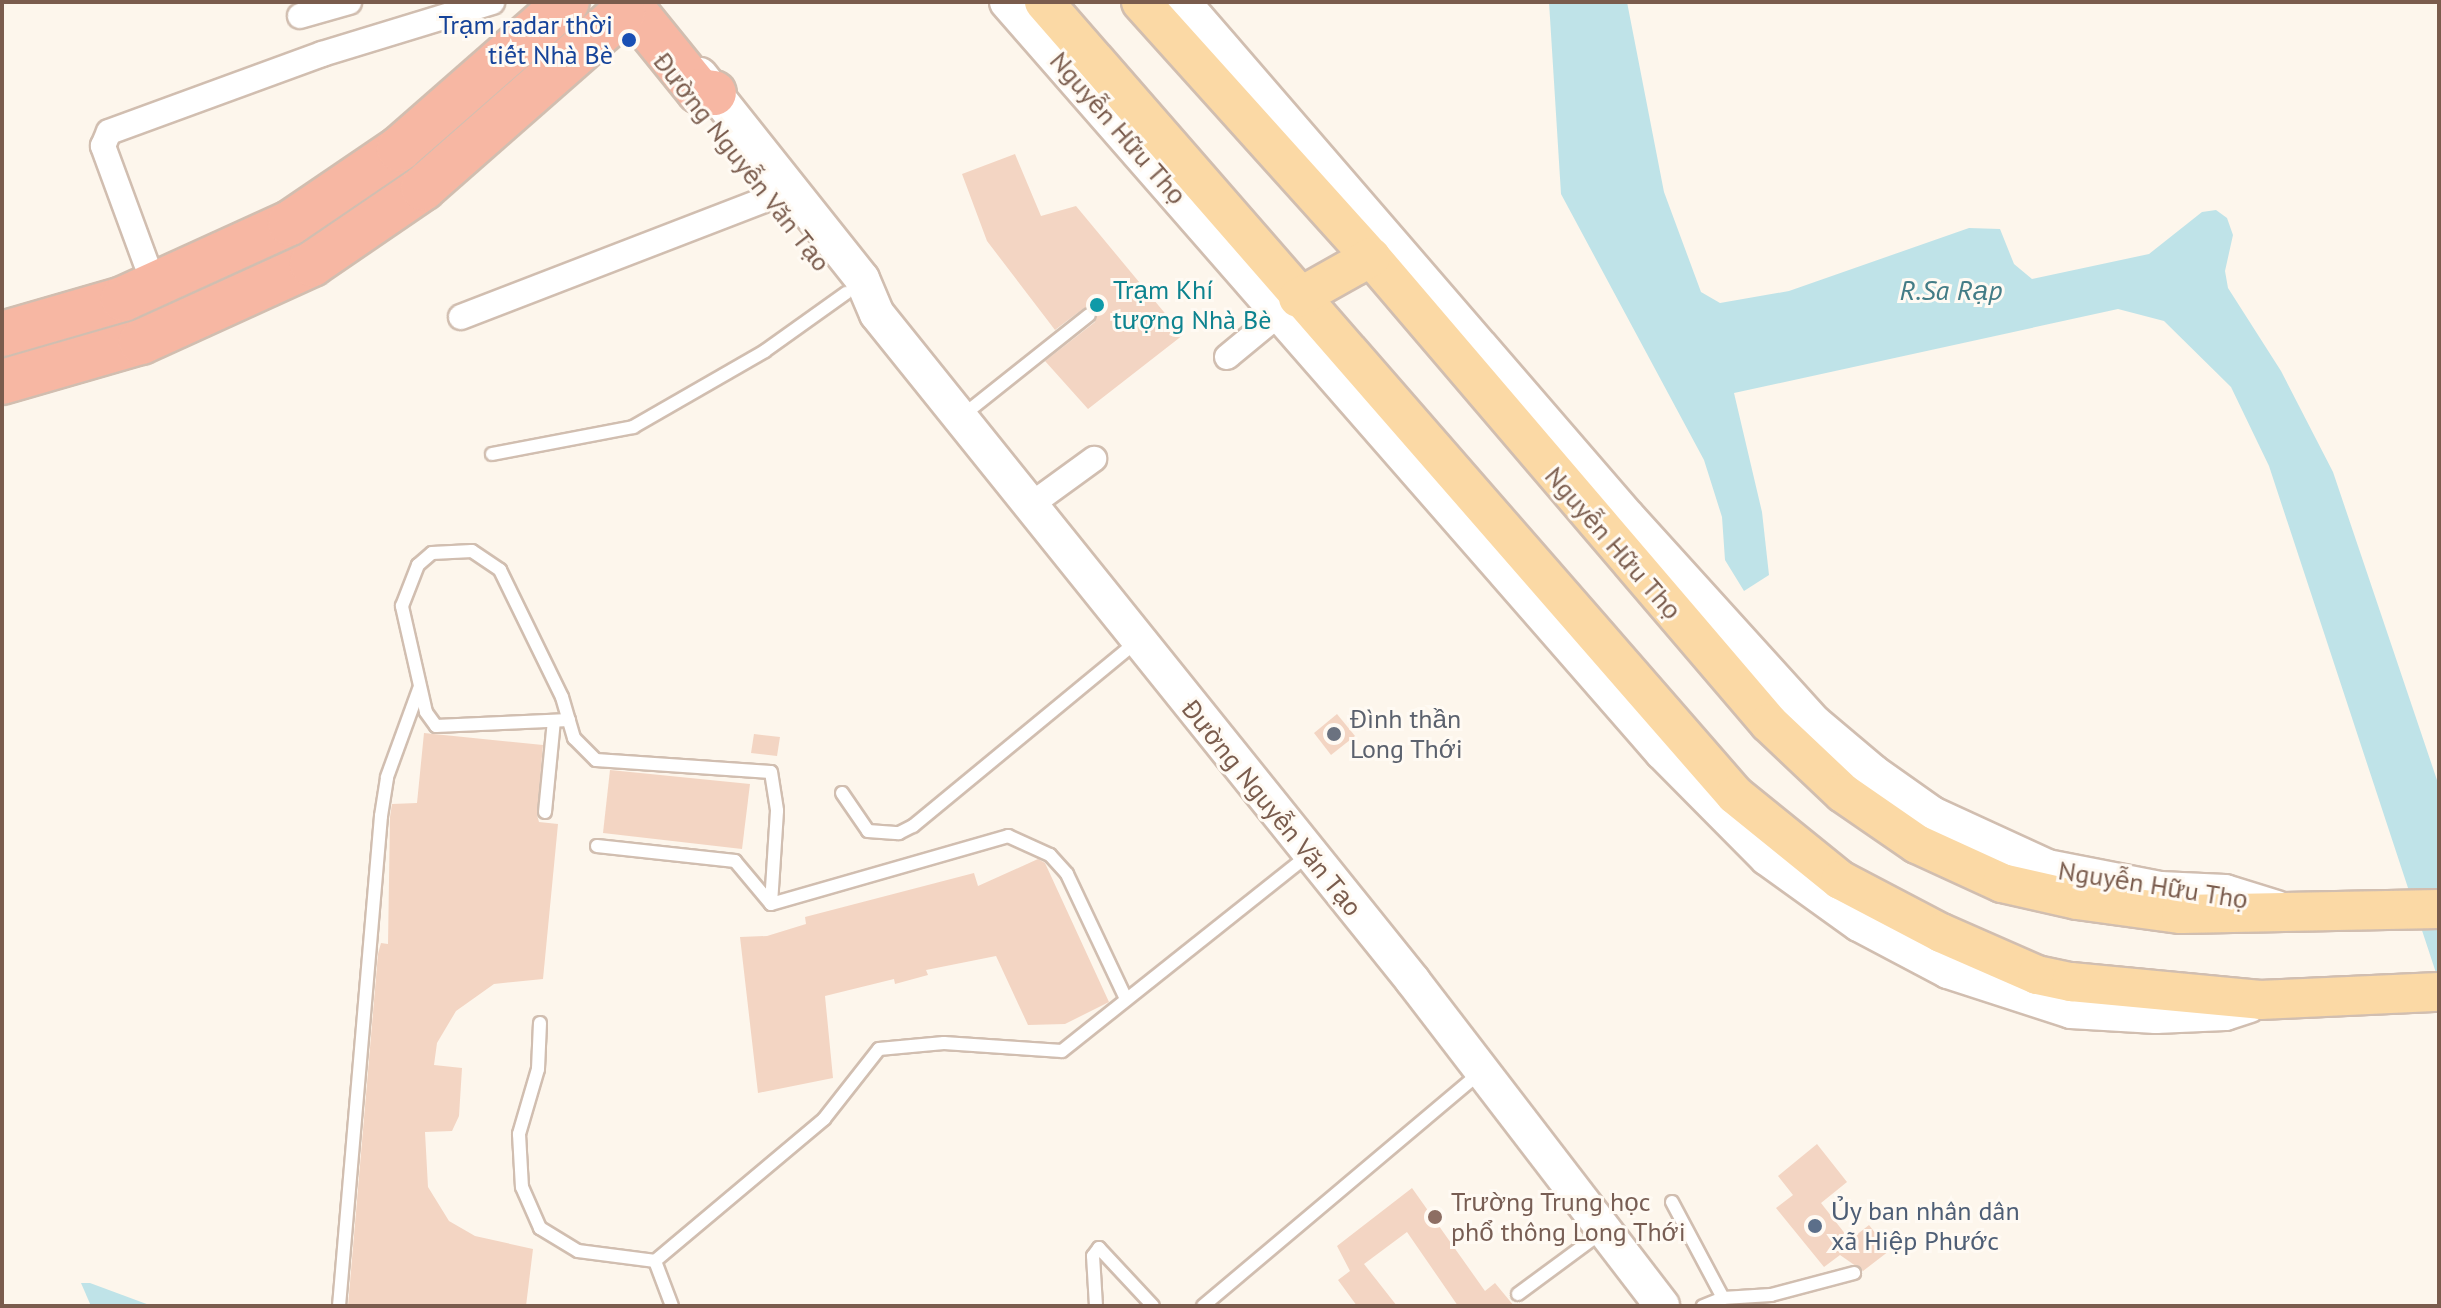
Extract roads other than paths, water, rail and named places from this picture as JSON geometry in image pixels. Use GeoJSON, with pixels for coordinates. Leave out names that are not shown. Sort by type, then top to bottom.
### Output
{"type":"FeatureCollection","features":[{"type":"Feature","properties":{"kind":"highway"},"geometry":{"type":"LineString","coordinates":[[2,334],[123,299],[290,223],[399,149],[567,2]]}},
{"type":"Feature","properties":{"kind":"highway"},"geometry":{"type":"LineString","coordinates":[[2,382],[141,342],[312,264],[423,188],[628,4],[699,91],[714,93]]}},
{"type":"Feature","properties":{"kind":"main road","name":"Nguyễn Hữu Thọ"},"geometry":{"type":"LineString","coordinates":[[1007,2],[1735,795],[1840,880],[2037,975],[2260,1000],[2439,992]]}},
{"type":"Feature","properties":{"kind":"main road","name":"Nguyễn Hữu Thọ"},"geometry":{"type":"LineString","coordinates":[[1044,2],[1288,306]]}},
{"type":"Feature","properties":{"kind":"main road","name":"Nguyễn Hữu Thọ"},"geometry":{"type":"LineString","coordinates":[[1141,2],[1188,23],[1615,524],[1769,723],[1843,793],[1917,844],[2002,883],[2077,900],[2181,914],[2439,909]]}},
{"type":"Feature","properties":{"kind":"main road","name":"Đường Nguyễn Văn Tạo"},"geometry":{"type":"LineString","coordinates":[[628,4],[770,198],[846,293],[877,314]]}},
{"type":"Feature","properties":{"kind":"main road","name":"Nguyễn Hữu Thọ"},"geometry":{"type":"LineString","coordinates":[[1188,23],[1371,257],[1615,524]]}},
{"type":"Feature","properties":{"kind":"main road","name":"Đường Nguyễn Văn Tạo"},"geometry":{"type":"LineString","coordinates":[[714,93],[862,279],[877,314],[1032,504],[1136,642],[1482,1071],[1662,1306]]}},
{"type":"Feature","properties":{"kind":"main road"},"geometry":{"type":"LineString","coordinates":[[1288,306],[1371,257]]}},
{"type":"Feature","properties":{"kind":"street"},"geometry":{"type":"LineString","coordinates":[[300,16],[349,2]]}},
{"type":"Feature","properties":{"kind":"street"},"geometry":{"type":"LineString","coordinates":[[146,263],[103,146],[109,132],[439,8],[492,2]]}},
{"type":"Feature","properties":{"kind":"street"},"geometry":{"type":"LineString","coordinates":[[461,317],[770,198]]}},
{"type":"Feature","properties":{"kind":"street"},"geometry":{"type":"LineString","coordinates":[[1227,357],[1288,306]]}},
{"type":"Feature","properties":{"kind":"street"},"geometry":{"type":"LineString","coordinates":[[1032,504],[1094,459]]}},
{"type":"Feature","properties":{"kind":"lane"},"geometry":{"type":"LineString","coordinates":[[492,454],[633,427],[765,351],[846,293]]}},
{"type":"Feature","properties":{"kind":"lane"},"geometry":{"type":"LineString","coordinates":[[959,418],[1089,315]]}},
{"type":"Feature","properties":{"kind":"lane"},"geometry":{"type":"LineString","coordinates":[[569,720],[436,726],[420,688],[402,606],[418,565],[432,553],[472,551],[500,570],[569,720],[574,738],[596,760],[771,772],[777,811],[771,904]]}},
{"type":"Feature","properties":{"kind":"lane"},"geometry":{"type":"LineString","coordinates":[[842,793],[868,831],[899,833],[913,826],[1136,642]]}},
{"type":"Feature","properties":{"kind":"lane"},"geometry":{"type":"LineString","coordinates":[[339,1306],[381,816],[387,777],[420,688]]}},
{"type":"Feature","properties":{"kind":"lane"},"geometry":{"type":"LineString","coordinates":[[545,812],[554,721]]}},
{"type":"Feature","properties":{"kind":"lane"},"geometry":{"type":"LineString","coordinates":[[771,904],[1008,836],[1050,855],[1067,874],[1126,999]]}},
{"type":"Feature","properties":{"kind":"lane"},"geometry":{"type":"LineString","coordinates":[[597,846],[735,861],[771,904]]}},
{"type":"Feature","properties":{"kind":"lane"},"geometry":{"type":"LineString","coordinates":[[540,1023],[538,1069],[519,1134],[522,1187],[540,1228],[578,1251],[655,1261],[824,1119],[879,1049],[944,1043],[1062,1051],[1310,854]]}},
{"type":"Feature","properties":{"kind":"lane"},"geometry":{"type":"LineString","coordinates":[[1203,1306],[1482,1071]]}},
{"type":"Feature","properties":{"kind":"lane"},"geometry":{"type":"LineString","coordinates":[[1672,1202],[1723,1298]]}},
{"type":"Feature","properties":{"kind":"lane"},"geometry":{"type":"LineString","coordinates":[[1518,1294],[1604,1230]]}},
{"type":"Feature","properties":{"kind":"lane"},"geometry":{"type":"LineString","coordinates":[[1096,1306],[1099,1248],[1153,1306]]}},
{"type":"Feature","properties":{"kind":"lane"},"geometry":{"type":"LineString","coordinates":[[655,1261],[672,1306]]}},
{"type":"Feature","properties":{"kind":"lane"},"geometry":{"type":"LineString","coordinates":[[1703,1306],[1723,1298],[1771,1295],[1854,1273]]}},
{"type":"Feature","properties":{"kind":"water","name":"R.Sa Rạp"},"geometry":{"type":"Polygon","coordinates":[[[1549,2],[1627,2],[1664,192],[1701,292],[1720,303],[1789,291],[1969,228],[2000,229],[2014,264],[2032,279],[2149,254],[2202,212],[2216,210],[2227,218],[2233,235],[2225,271],[2228,288],[2281,371],[2333,472],[2439,786],[2439,982],[2269,466],[2231,387],[2164,321],[2118,309],[1734,393],[1762,512],[1769,575],[1744,591],[1725,560],[1722,517],[1704,460],[1561,194],[1549,2]]]}},
{"type":"Feature","properties":{"kind":"water"},"geometry":{"type":"Polygon","coordinates":[[[81,1283],[90,1283],[152,1306],[91,1306],[81,1283]]]}},
{"type":"Feature","properties":{"kind":"place","name":"Trạm radar thời tiết Nhà Bè"},"geometry":{"type":"Point","coordinates":[629,40]}},
{"type":"Feature","properties":{"kind":"place","name":"Trạm Khí tượng Nhà Bè"},"geometry":{"type":"Point","coordinates":[1097,305]}},
{"type":"Feature","properties":{"kind":"place","name":"Đình thần Long Thới"},"geometry":{"type":"Point","coordinates":[1334,734]}},
{"type":"Feature","properties":{"kind":"place","name":"Trường Trung học phổ thông Long Thới"},"geometry":{"type":"Point","coordinates":[1435,1217]}},
{"type":"Feature","properties":{"kind":"place","name":"Ủy ban nhân dân xã Hiệp Phước"},"geometry":{"type":"Point","coordinates":[1815,1226]}}]}
